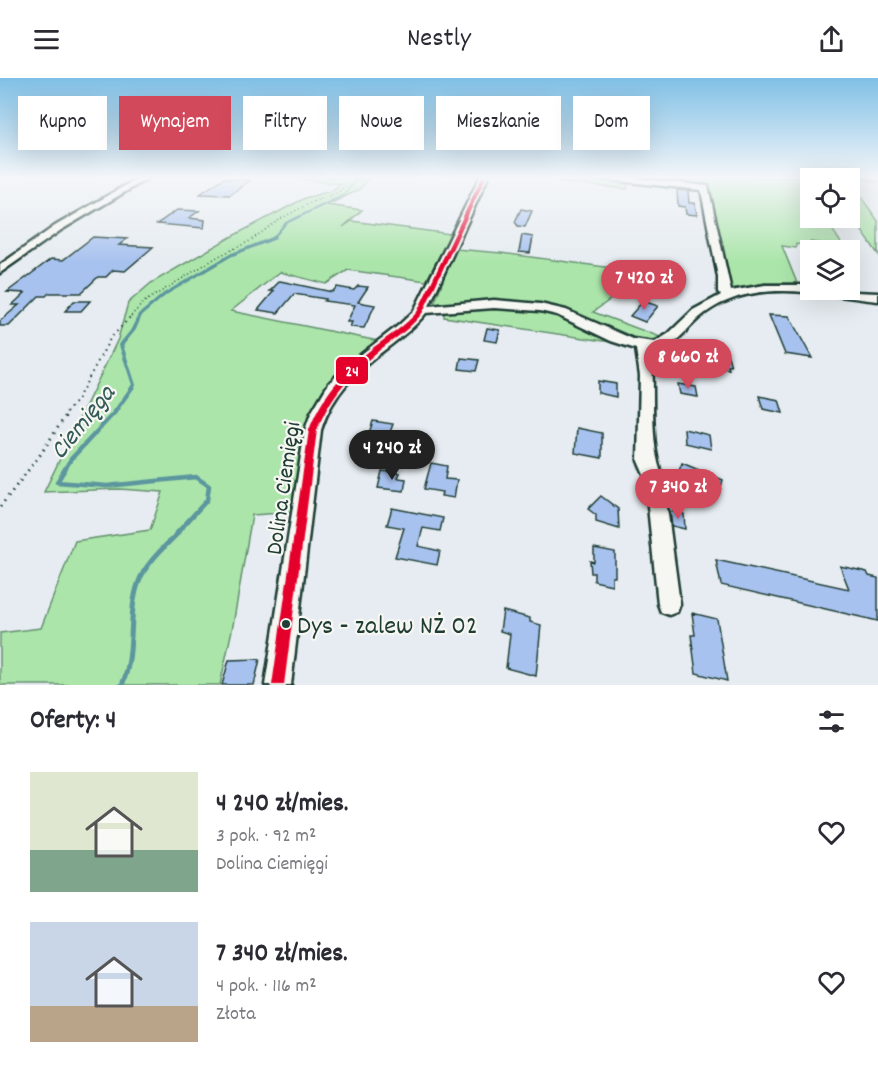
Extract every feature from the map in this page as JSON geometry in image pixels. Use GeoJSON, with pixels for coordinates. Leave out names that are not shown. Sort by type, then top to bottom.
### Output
{"type":"FeatureCollection","features":[{"type":"Feature","properties":{"kind":"street"},"geometry":{"type":"LineString","coordinates":[[0,270],[58,228],[97,205]]}},
{"type":"Feature","properties":{"kind":"street","name":"Dolina Ciemięgi"},"geometry":{"type":"LineString","coordinates":[[278,685],[313,430],[319,409],[327,394],[342,377],[410,323],[422,309],[471,205]]}},
{"type":"Feature","properties":{"kind":"street"},"geometry":{"type":"LineString","coordinates":[[709,205],[724,278],[724,292],[730,296]]}},
{"type":"Feature","properties":{"kind":"street"},"geometry":{"type":"LineString","coordinates":[[422,309],[438,310],[496,304],[545,309],[571,316],[626,341],[643,346],[655,346],[665,344],[697,314],[713,303],[730,296],[763,289],[800,289]]}},
{"type":"Feature","properties":{"kind":"street"},"geometry":{"type":"LineString","coordinates":[[860,295],[878,297]]}},
{"type":"Feature","properties":{"kind":"street"},"geometry":{"type":"LineString","coordinates":[[643,346],[647,376],[647,461],[654,477],[669,604]]}},
{"type":"Feature","properties":{"kind":"path"},"geometry":{"type":"LineString","coordinates":[[0,507],[77,400],[110,339],[144,302],[219,256],[248,242],[288,215],[309,205]]}},
{"type":"Feature","properties":{"kind":"green space"},"geometry":{"type":"Polygon","coordinates":[[[291,205],[329,205],[362,210],[343,227],[352,221],[451,234],[426,281],[348,270],[326,284],[280,272],[231,311],[378,341],[335,376],[315,403],[300,465],[295,512],[252,515],[220,685],[0,685],[0,633],[41,628],[75,541],[150,530],[163,492],[119,489],[44,492],[118,339],[128,303],[151,283],[291,205]]]}},
{"type":"Feature","properties":{"kind":"green space"},"geometry":{"type":"Polygon","coordinates":[[[711,205],[800,205],[800,228],[831,228],[839,240],[800,240],[800,245],[796,244],[796,248],[782,246],[797,283],[765,283],[730,289],[711,205]]]}},
{"type":"Feature","properties":{"kind":"green space"},"geometry":{"type":"Polygon","coordinates":[[[860,205],[867,205],[878,221],[878,254],[860,228],[860,205]]]}},
{"type":"Feature","properties":{"kind":"green space"},"geometry":{"type":"Polygon","coordinates":[[[455,249],[628,270],[618,294],[593,312],[663,338],[624,344],[444,317],[444,313],[480,308],[519,308],[520,302],[494,301],[440,306],[434,304],[455,249]]]}},
{"type":"Feature","properties":{"kind":"building"},"geometry":{"type":"Polygon","coordinates":[[[695,205],[697,215],[686,214],[685,207],[678,206],[695,205]]]}},
{"type":"Feature","properties":{"kind":"building"},"geometry":{"type":"Polygon","coordinates":[[[521,209],[532,211],[525,227],[518,226],[515,222],[521,209]]]}},
{"type":"Feature","properties":{"kind":"building"},"geometry":{"type":"Polygon","coordinates":[[[177,210],[199,211],[189,218],[205,220],[204,228],[157,224],[177,210]]]}},
{"type":"Feature","properties":{"kind":"building"},"geometry":{"type":"Polygon","coordinates":[[[522,235],[533,237],[530,253],[519,252],[522,235]]]}},
{"type":"Feature","properties":{"kind":"building"},"geometry":{"type":"Polygon","coordinates":[[[93,237],[127,239],[119,245],[153,247],[125,271],[113,270],[106,277],[98,277],[81,293],[49,293],[46,296],[39,296],[9,326],[0,326],[0,321],[19,305],[12,305],[25,293],[7,292],[51,259],[63,260],[93,237]]]}},
{"type":"Feature","properties":{"kind":"building"},"geometry":{"type":"Polygon","coordinates":[[[280,281],[332,292],[337,287],[354,290],[358,286],[368,287],[358,302],[375,305],[364,328],[350,327],[352,322],[347,322],[355,305],[324,301],[326,299],[294,294],[278,313],[258,310],[274,291],[270,291],[280,281]]]}},
{"type":"Feature","properties":{"kind":"building"},"geometry":{"type":"Polygon","coordinates":[[[74,301],[90,301],[81,311],[65,311],[74,301]]]}},
{"type":"Feature","properties":{"kind":"building"},"geometry":{"type":"Polygon","coordinates":[[[643,301],[658,306],[645,322],[630,316],[643,301]]]}},
{"type":"Feature","properties":{"kind":"building"},"geometry":{"type":"Polygon","coordinates":[[[769,315],[789,316],[812,358],[785,354],[769,315]]]}},
{"type":"Feature","properties":{"kind":"building"},"geometry":{"type":"Polygon","coordinates":[[[487,328],[500,330],[497,342],[484,340],[487,328]]]}},
{"type":"Feature","properties":{"kind":"building"},"geometry":{"type":"Polygon","coordinates":[[[711,353],[728,356],[731,366],[728,366],[729,369],[714,367],[711,353]]]}},
{"type":"Feature","properties":{"kind":"building"},"geometry":{"type":"Polygon","coordinates":[[[461,358],[479,360],[476,371],[459,369],[461,358]]]}},
{"type":"Feature","properties":{"kind":"building"},"geometry":{"type":"Polygon","coordinates":[[[598,381],[616,384],[616,397],[598,393],[598,381]]]}},
{"type":"Feature","properties":{"kind":"building"},"geometry":{"type":"Polygon","coordinates":[[[678,384],[696,387],[698,397],[680,394],[678,384]]]}},
{"type":"Feature","properties":{"kind":"building"},"geometry":{"type":"Polygon","coordinates":[[[759,396],[779,400],[783,413],[763,409],[759,396]]]}},
{"type":"Feature","properties":{"kind":"building"},"geometry":{"type":"Polygon","coordinates":[[[373,421],[393,424],[388,438],[368,436],[373,421]]]}},
{"type":"Feature","properties":{"kind":"building"},"geometry":{"type":"Polygon","coordinates":[[[577,428],[602,433],[602,458],[575,453],[577,428]]]}},
{"type":"Feature","properties":{"kind":"building"},"geometry":{"type":"Polygon","coordinates":[[[684,429],[709,435],[711,449],[685,443],[684,429]]]}},
{"type":"Feature","properties":{"kind":"building"},"geometry":{"type":"Polygon","coordinates":[[[431,463],[447,466],[445,479],[457,480],[454,498],[441,496],[442,492],[424,489],[431,463]]]}},
{"type":"Feature","properties":{"kind":"building"},"geometry":{"type":"Polygon","coordinates":[[[682,463],[723,480],[719,494],[677,476],[682,463]]]}},
{"type":"Feature","properties":{"kind":"building"},"geometry":{"type":"Polygon","coordinates":[[[382,471],[400,473],[398,478],[406,479],[404,491],[378,488],[382,471]]]}},
{"type":"Feature","properties":{"kind":"building"},"geometry":{"type":"Polygon","coordinates":[[[601,496],[618,509],[619,529],[596,522],[596,515],[588,509],[601,496]]]}},
{"type":"Feature","properties":{"kind":"building"},"geometry":{"type":"Polygon","coordinates":[[[392,508],[443,518],[440,531],[423,528],[418,546],[440,551],[437,565],[395,557],[404,528],[387,525],[392,508]]]}},
{"type":"Feature","properties":{"kind":"building"},"geometry":{"type":"Polygon","coordinates":[[[670,511],[684,514],[685,529],[672,526],[670,511]]]}},
{"type":"Feature","properties":{"kind":"building"},"geometry":{"type":"Polygon","coordinates":[[[594,548],[615,552],[615,577],[612,577],[612,585],[594,581],[590,561],[594,562],[594,548]]]}},
{"type":"Feature","properties":{"kind":"building"},"geometry":{"type":"Polygon","coordinates":[[[716,560],[849,589],[840,566],[867,572],[869,576],[878,578],[878,621],[721,585],[716,560]]]}},
{"type":"Feature","properties":{"kind":"building"},"geometry":{"type":"Polygon","coordinates":[[[503,611],[530,618],[530,622],[541,625],[536,676],[506,668],[510,634],[500,631],[503,611]]]}},
{"type":"Feature","properties":{"kind":"building"},"geometry":{"type":"Polygon","coordinates":[[[692,613],[717,619],[727,681],[696,673],[691,635],[695,635],[692,613]]]}},
{"type":"Feature","properties":{"kind":"building"},"geometry":{"type":"Polygon","coordinates":[[[260,659],[254,685],[222,685],[229,660],[260,659]]]}},
{"type":"Feature","properties":{"kind":"waterway","name":"Ciemięga"},"geometry":{"type":"LineString","coordinates":[[272,239],[286,223],[323,205]]}},
{"type":"Feature","properties":{"kind":"waterway","name":"Ciemięga"},"geometry":{"type":"LineString","coordinates":[[140,315],[165,294],[231,255],[272,239]]}},
{"type":"Feature","properties":{"kind":"waterway","name":"Ciemięga"},"geometry":{"type":"LineString","coordinates":[[114,413],[134,385],[121,345],[134,329],[140,315]]}},
{"type":"Feature","properties":{"kind":"waterway","name":"Ciemięga"},"geometry":{"type":"LineString","coordinates":[[115,412],[71,459],[57,482],[107,486],[196,477],[209,486],[207,500],[176,534]]}},
{"type":"Feature","properties":{"kind":"waterway","name":"Ciemięga"},"geometry":{"type":"LineString","coordinates":[[122,685],[129,660],[133,609],[138,584],[150,563],[178,533]]}},
{"type":"Feature","properties":{"kind":"transit line","name":"24"},"geometry":{"type":"LineString","coordinates":[[278,685],[313,430],[318,416],[340,382],[370,354],[407,326],[420,312],[471,205]]}},
{"type":"Feature","properties":{"kind":"place","name":"Dys - zalew NŻ 02"},"geometry":{"type":"Point","coordinates":[286,624]}}]}
